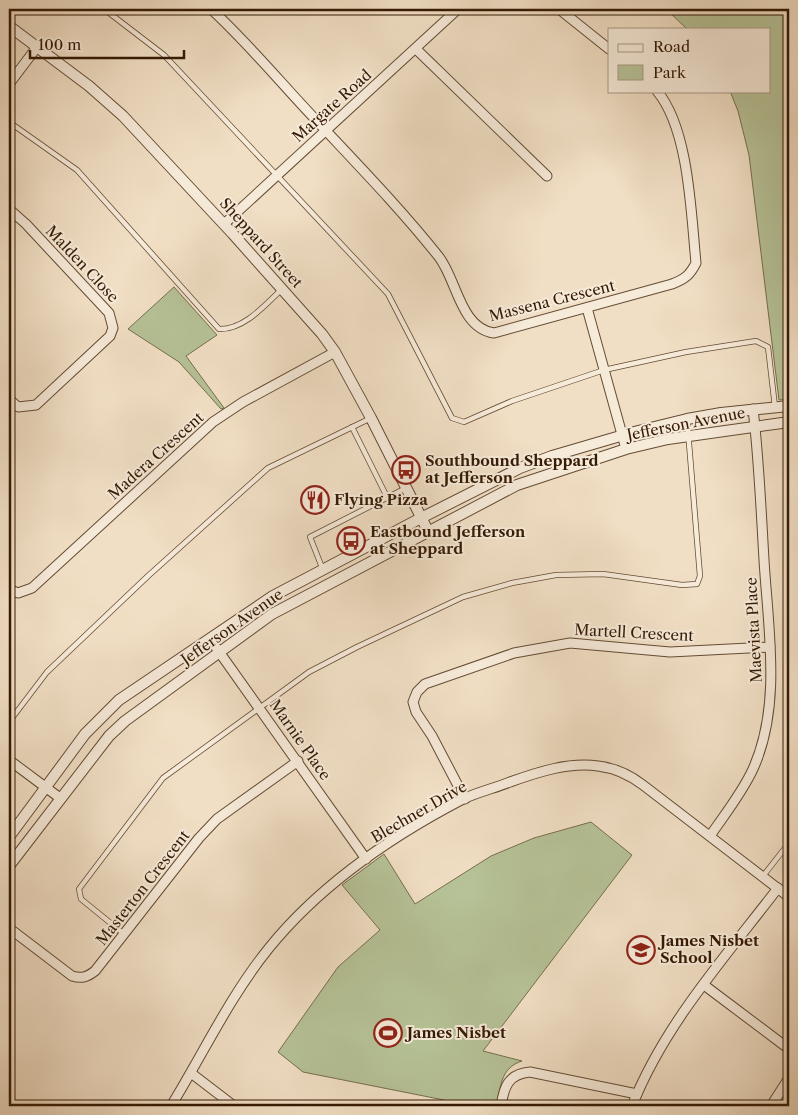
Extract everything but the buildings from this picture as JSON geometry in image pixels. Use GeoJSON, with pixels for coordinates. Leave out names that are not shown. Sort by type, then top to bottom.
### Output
{"type":"FeatureCollection","features":[{"type":"Feature","properties":{"kind":"street","name":"Massena Crescent"},"geometry":{"type":"LineString","coordinates":[[210,9],[387,196],[438,257],[472,322],[484,331],[494,333],[587,308],[686,278],[696,263],[681,141],[670,110],[658,92]]}},
{"type":"Feature","properties":{"kind":"street","name":"Margate Road"},"geometry":{"type":"LineString","coordinates":[[224,224],[458,9]]}},
{"type":"Feature","properties":{"kind":"street"},"geometry":{"type":"LineString","coordinates":[[559,9],[608,48]]}},
{"type":"Feature","properties":{"kind":"street","name":"Sheppard Street"},"geometry":{"type":"LineString","coordinates":[[9,26],[123,116],[224,224],[335,352],[371,418],[428,531]]}},
{"type":"Feature","properties":{"kind":"street"},"geometry":{"type":"LineString","coordinates":[[9,84],[37,47]]}},
{"type":"Feature","properties":{"kind":"street"},"geometry":{"type":"LineString","coordinates":[[416,49],[547,176]]}},
{"type":"Feature","properties":{"kind":"street","name":"Malden Close"},"geometry":{"type":"LineString","coordinates":[[9,209],[26,224],[109,313],[113,328],[110,336],[36,405],[18,407],[9,399]]}},
{"type":"Feature","properties":{"kind":"street"},"geometry":{"type":"LineString","coordinates":[[587,308],[626,449]]}},
{"type":"Feature","properties":{"kind":"street","name":"Madera Crescent"},"geometry":{"type":"LineString","coordinates":[[9,589],[18,593],[32,588],[224,414],[335,352]]}},
{"type":"Feature","properties":{"kind":"street","name":"Jefferson Avenue"},"geometry":{"type":"LineString","coordinates":[[9,837],[85,734],[119,700],[273,596],[421,518],[528,465],[622,435],[687,419],[753,409],[789,406]]}},
{"type":"Feature","properties":{"kind":"street","name":"Maevista Place"},"geometry":{"type":"LineString","coordinates":[[710,836],[740,793],[753,769],[760,749],[770,692],[770,647],[753,409]]}},
{"type":"Feature","properties":{"kind":"street","name":"Jefferson Avenue"},"geometry":{"type":"LineString","coordinates":[[9,866],[109,736],[125,721],[272,614],[518,485],[626,449],[689,436],[789,422]]}},
{"type":"Feature","properties":{"kind":"street","name":"Marnie Place"},"geometry":{"type":"LineString","coordinates":[[210,638],[366,859]]}},
{"type":"Feature","properties":{"kind":"street","name":"Martell Crescent"},"geometry":{"type":"LineString","coordinates":[[464,798],[432,736],[416,712],[413,702],[417,692],[425,684],[514,653],[570,643],[670,652],[770,647]]}},
{"type":"Feature","properties":{"kind":"street"},"geometry":{"type":"LineString","coordinates":[[9,760],[45,789],[60,798]]}},
{"type":"Feature","properties":{"kind":"street","name":"Masterton Crescent"},"geometry":{"type":"LineString","coordinates":[[9,928],[72,976],[80,979],[95,971],[199,838],[217,819],[298,761]]}},
{"type":"Feature","properties":{"kind":"street","name":"Blechner Drive"},"geometry":{"type":"LineString","coordinates":[[171,1106],[233,1001],[268,949],[327,890],[366,859],[464,798],[552,769],[570,766],[612,768],[634,778],[789,897]]}},
{"type":"Feature","properties":{"kind":"street"},"geometry":{"type":"LineString","coordinates":[[632,1106],[672,1029],[778,888]]}},
{"type":"Feature","properties":{"kind":"street"},"geometry":{"type":"LineString","coordinates":[[704,985],[789,1049]]}},
{"type":"Feature","properties":{"kind":"street"},"geometry":{"type":"LineString","coordinates":[[501,1106],[506,1083],[518,1073],[530,1072],[637,1094]]}},
{"type":"Feature","properties":{"kind":"street"},"geometry":{"type":"LineString","coordinates":[[191,1073],[234,1106]]}},
{"type":"Feature","properties":{"kind":"street"},"geometry":{"type":"LineString","coordinates":[[771,1106],[789,1078]]}},
{"type":"Feature","properties":{"kind":"lane"},"geometry":{"type":"LineString","coordinates":[[104,9],[164,55],[388,294],[452,418],[464,422],[512,401],[604,370],[686,352],[756,341],[768,348],[775,407]]}},
{"type":"Feature","properties":{"kind":"lane"},"geometry":{"type":"LineString","coordinates":[[9,122],[77,170],[219,329],[230,329],[251,317],[282,289]]}},
{"type":"Feature","properties":{"kind":"lane"},"geometry":{"type":"LineString","coordinates":[[9,722],[46,672],[148,576],[268,468],[371,418]]}},
{"type":"Feature","properties":{"kind":"lane"},"geometry":{"type":"LineString","coordinates":[[124,934],[80,899],[79,889],[163,778],[309,672],[454,601],[482,592],[556,575],[603,574],[682,585],[697,584],[700,576],[687,419]]}},
{"type":"Feature","properties":{"kind":"lane"},"geometry":{"type":"LineString","coordinates":[[352,427],[387,497]]}},
{"type":"Feature","properties":{"kind":"lane"},"geometry":{"type":"LineString","coordinates":[[323,570],[310,537],[406,488]]}},
{"type":"Feature","properties":{"kind":"lane"},"geometry":{"type":"LineString","coordinates":[[763,876],[789,843]]}},
{"type":"Feature","properties":{"kind":"green space"},"geometry":{"type":"Polygon","coordinates":[[[666,9],[789,9],[789,399],[779,400],[749,155],[738,111],[730,92],[770,92],[770,28],[686,28],[666,9]]]}},
{"type":"Feature","properties":{"kind":"green space"},"geometry":{"type":"Polygon","coordinates":[[[174,287],[217,335],[186,356],[224,408],[221,409],[179,362],[128,329],[174,287]]]}},
{"type":"Feature","properties":{"kind":"green space"},"geometry":{"type":"Polygon","coordinates":[[[591,822],[632,855],[483,1051],[522,1061],[509,1068],[505,1073],[496,1106],[443,1106],[444,1100],[303,1072],[278,1052],[338,967],[380,930],[342,885],[384,854],[415,904],[491,856],[534,838],[591,822]]]}},
{"type":"Feature","properties":{"kind":"place","name":"Southbound Sheppard at Jefferson"},"geometry":{"type":"Point","coordinates":[406,470]}},
{"type":"Feature","properties":{"kind":"place","name":"Flying Pizza"},"geometry":{"type":"Point","coordinates":[315,500]}},
{"type":"Feature","properties":{"kind":"place","name":"Eastbound Jefferson at Sheppard"},"geometry":{"type":"Point","coordinates":[351,541]}},
{"type":"Feature","properties":{"kind":"place","name":"James Nisbet School"},"geometry":{"type":"Point","coordinates":[641,950]}},
{"type":"Feature","properties":{"kind":"place","name":"James Nisbet"},"geometry":{"type":"Point","coordinates":[388,1033]}}]}
